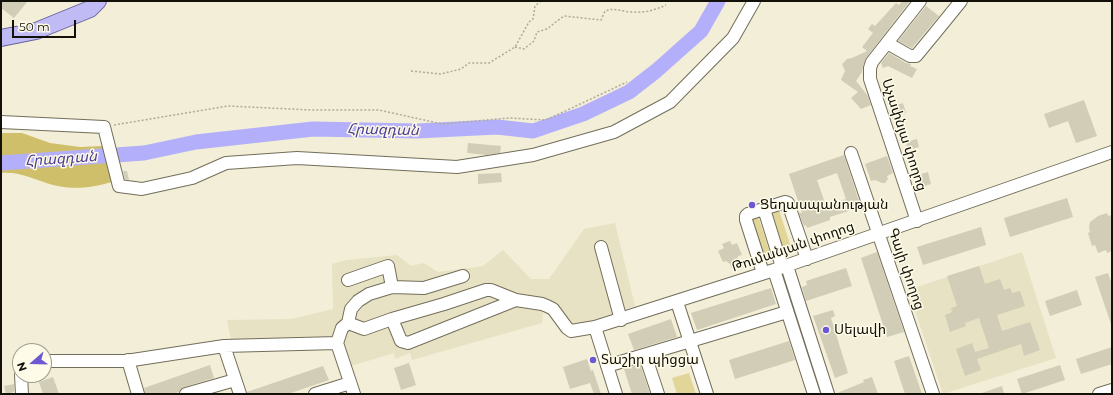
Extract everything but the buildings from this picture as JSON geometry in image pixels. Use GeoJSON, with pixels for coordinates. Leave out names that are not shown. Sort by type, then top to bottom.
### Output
{"type":"FeatureCollection","features":[{"type":"Feature","properties":{"kind":"main road"},"geometry":{"type":"LineString","coordinates":[[1,38],[36,30],[90,9],[98,1]]}},
{"type":"Feature","properties":{"kind":"street"},"geometry":{"type":"LineString","coordinates":[[1,122],[104,127],[119,186],[142,189],[192,178],[226,163],[297,158],[457,167],[533,155],[614,132],[670,102],[733,38],[754,1]]}},
{"type":"Feature","properties":{"kind":"street","name":"Աչափնյա փողոց"},"geometry":{"type":"LineString","coordinates":[[916,221],[870,79],[870,68],[872,62],[920,1]]}},
{"type":"Feature","properties":{"kind":"street"},"geometry":{"type":"LineString","coordinates":[[887,42],[910,56],[916,56],[961,1]]}},
{"type":"Feature","properties":{"kind":"street","name":"Թումանյան փողոց"},"geometry":{"type":"LineString","coordinates":[[516,300],[548,306],[553,309],[571,331],[595,327],[621,320],[807,259],[1112,152]]}},
{"type":"Feature","properties":{"kind":"street","name":"Գայի փողոց"},"geometry":{"type":"LineString","coordinates":[[851,153],[933,394]]}},
{"type":"Feature","properties":{"kind":"street"},"geometry":{"type":"LineString","coordinates":[[807,259],[788,203],[785,202],[748,214],[746,216],[776,269],[828,394]]}},
{"type":"Feature","properties":{"kind":"street"},"geometry":{"type":"LineString","coordinates":[[764,209],[776,269],[787,312],[814,394]]}},
{"type":"Feature","properties":{"kind":"street"},"geometry":{"type":"LineString","coordinates":[[601,247],[621,320]]}},
{"type":"Feature","properties":{"kind":"street"},"geometry":{"type":"LineString","coordinates":[[348,280],[388,266],[392,287]]}},
{"type":"Feature","properties":{"kind":"street"},"geometry":{"type":"LineString","coordinates":[[315,394],[352,388],[338,343],[342,328],[348,323],[351,309],[358,301],[369,294],[392,287],[424,288],[463,276]]}},
{"type":"Feature","properties":{"kind":"street"},"geometry":{"type":"LineString","coordinates":[[348,323],[364,329],[486,290],[491,290],[516,300]]}},
{"type":"Feature","properties":{"kind":"street"},"geometry":{"type":"LineString","coordinates":[[464,297],[472,317]]}},
{"type":"Feature","properties":{"kind":"street"},"geometry":{"type":"LineString","coordinates":[[392,319],[401,341],[408,343],[516,300]]}},
{"type":"Feature","properties":{"kind":"street"},"geometry":{"type":"LineString","coordinates":[[677,302],[707,394]]}},
{"type":"Feature","properties":{"kind":"street"},"geometry":{"type":"LineString","coordinates":[[444,304],[452,325]]}},
{"type":"Feature","properties":{"kind":"street"},"geometry":{"type":"LineString","coordinates":[[607,366],[787,312]]}},
{"type":"Feature","properties":{"kind":"street"},"geometry":{"type":"LineString","coordinates":[[595,327],[616,394]]}},
{"type":"Feature","properties":{"kind":"street"},"geometry":{"type":"LineString","coordinates":[[52,361],[128,360],[224,346],[338,343]]}},
{"type":"Feature","properties":{"kind":"street"},"geometry":{"type":"LineString","coordinates":[[224,346],[240,394]]}},
{"type":"Feature","properties":{"kind":"street"},"geometry":{"type":"LineString","coordinates":[[645,355],[658,394]]}},
{"type":"Feature","properties":{"kind":"street"},"geometry":{"type":"LineString","coordinates":[[128,360],[138,394]]}},
{"type":"Feature","properties":{"kind":"street"},"geometry":{"type":"LineString","coordinates":[[186,394],[235,380]]}},
{"type":"Feature","properties":{"kind":"street"},"geometry":{"type":"LineString","coordinates":[[21,383],[22,394]]}},
{"type":"Feature","properties":{"kind":"street"},"geometry":{"type":"LineString","coordinates":[[1099,394],[1112,390]]}},
{"type":"Feature","properties":{"kind":"path"},"geometry":{"type":"LineString","coordinates":[[411,71],[441,74],[461,69],[469,63],[489,63],[515,47],[529,22],[533,19],[535,6],[541,1]]}},
{"type":"Feature","properties":{"kind":"path"},"geometry":{"type":"LineString","coordinates":[[515,47],[524,49],[534,41],[537,32],[547,29],[564,16],[601,20],[605,11],[611,8],[633,12],[654,11],[666,5]]}},
{"type":"Feature","properties":{"kind":"path"},"geometry":{"type":"LineString","coordinates":[[104,127],[228,106],[311,110],[379,110],[442,124],[509,118],[546,120],[627,82]]}},
{"type":"Feature","properties":{"kind":"shaded area"},"geometry":{"type":"Polygon","coordinates":[[[1,133],[22,133],[50,143],[80,147],[102,146],[112,173],[112,182],[97,186],[76,188],[53,185],[14,173],[1,173],[1,133]]]}},
{"type":"Feature","properties":{"kind":"shaded area"},"geometry":{"type":"Polygon","coordinates":[[[779,210],[793,253],[783,256],[769,213],[779,210]]]}},
{"type":"Feature","properties":{"kind":"shaded area"},"geometry":{"type":"Polygon","coordinates":[[[758,216],[772,259],[762,263],[748,220],[758,216]]]}},
{"type":"Feature","properties":{"kind":"shaded area"},"geometry":{"type":"Polygon","coordinates":[[[615,223],[635,306],[570,328],[544,303],[542,323],[412,360],[410,353],[395,359],[394,353],[351,366],[345,346],[330,339],[231,340],[227,320],[291,319],[333,309],[332,264],[347,260],[397,255],[411,266],[424,263],[438,272],[483,266],[503,250],[531,279],[549,279],[584,229],[615,223]]]}},
{"type":"Feature","properties":{"kind":"shaded area"},"geometry":{"type":"Polygon","coordinates":[[[1022,252],[1056,358],[943,394],[908,290],[1022,252]]]}},
{"type":"Feature","properties":{"kind":"shaded area"},"geometry":{"type":"Polygon","coordinates":[[[689,373],[696,394],[677,394],[672,378],[689,373]]]}},
{"type":"Feature","properties":{"kind":"waterway","name":"Հրազդան"},"geometry":{"type":"LineString","coordinates":[[1,163],[144,153],[196,142],[313,129],[417,131],[497,127],[533,131],[583,114],[629,92],[656,71],[701,31],[718,1]]}},
{"type":"Feature","properties":{"kind":"place","name":"Ցեղասպանության"},"geometry":{"type":"Point","coordinates":[752,205]}},
{"type":"Feature","properties":{"kind":"place","name":"Սելավի"},"geometry":{"type":"Point","coordinates":[826,330]}},
{"type":"Feature","properties":{"kind":"place","name":"Տաշիր պիցցա"},"geometry":{"type":"Point","coordinates":[593,360]}}]}
